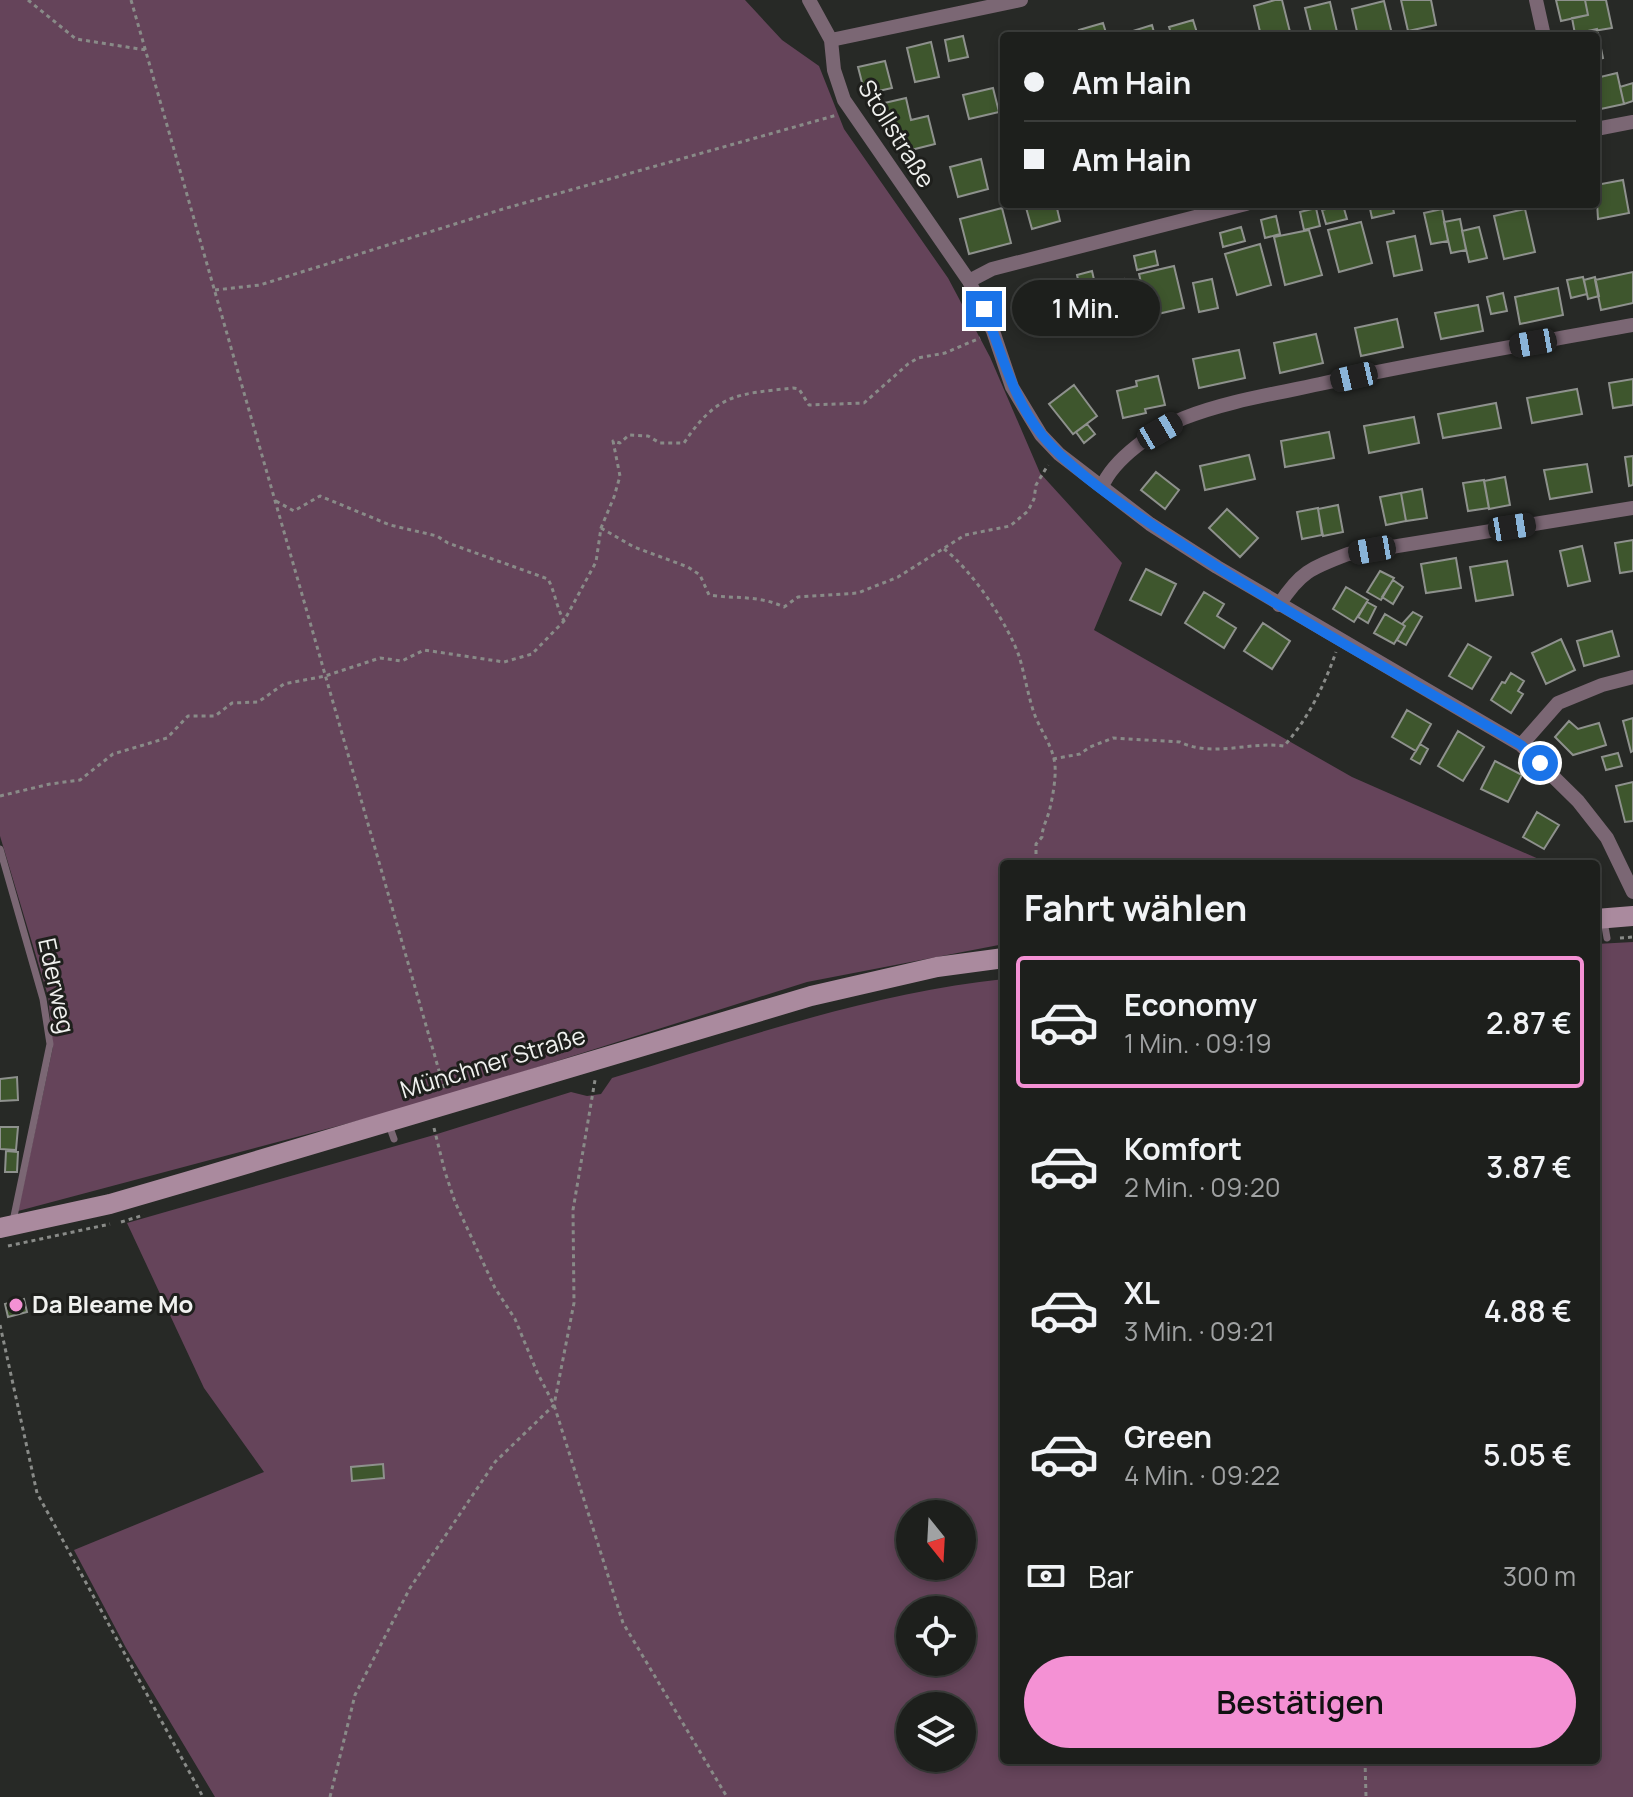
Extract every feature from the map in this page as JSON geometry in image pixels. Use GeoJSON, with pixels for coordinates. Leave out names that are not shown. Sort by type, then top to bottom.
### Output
{"type":"FeatureCollection","features":[{"type":"Feature","properties":{"kind":"main road"},"geometry":{"type":"LineString","coordinates":[[1602,925],[1633,916]]}},
{"type":"Feature","properties":{"kind":"main road","name":"Münchner Straße"},"geometry":{"type":"LineString","coordinates":[[6,1227],[123,1200],[391,1130],[812,1000],[1000,959]]}},
{"type":"Feature","properties":{"kind":"street","name":"Stollstraße"},"geometry":{"type":"LineString","coordinates":[[809,0],[831,40],[834,70],[844,100],[969,281],[993,331],[1012,387],[1041,435],[1059,454],[1150,524],[1279,605],[1521,745],[1578,801],[1607,838],[1632,887]]}},
{"type":"Feature","properties":{"kind":"street"},"geometry":{"type":"LineString","coordinates":[[831,40],[1021,0]]}},
{"type":"Feature","properties":{"kind":"street"},"geometry":{"type":"LineString","coordinates":[[1536,0],[1543,32]]}},
{"type":"Feature","properties":{"kind":"street"},"geometry":{"type":"LineString","coordinates":[[1600,128],[1633,122]]}},
{"type":"Feature","properties":{"kind":"street"},"geometry":{"type":"LineString","coordinates":[[969,281],[992,269],[1230,208]]}},
{"type":"Feature","properties":{"kind":"street"},"geometry":{"type":"LineString","coordinates":[[1102,487],[1106,477],[1139,444],[1182,418],[1415,363],[1633,325]]}},
{"type":"Feature","properties":{"kind":"street"},"geometry":{"type":"LineString","coordinates":[[1279,605],[1295,580],[1319,565],[1348,554],[1633,508]]}},
{"type":"Feature","properties":{"kind":"street"},"geometry":{"type":"LineString","coordinates":[[1521,745],[1558,703],[1602,685],[1633,677]]}},
{"type":"Feature","properties":{"kind":"lane","name":"Ederweg"},"geometry":{"type":"LineString","coordinates":[[0,849],[43,999],[50,1044],[6,1227]]}},
{"type":"Feature","properties":{"kind":"path"},"geometry":{"type":"LineString","coordinates":[[28,0],[76,39],[146,50]]}},
{"type":"Feature","properties":{"kind":"path"},"geometry":{"type":"LineString","coordinates":[[131,0],[446,1093]]}},
{"type":"Feature","properties":{"kind":"path"},"geometry":{"type":"LineString","coordinates":[[215,290],[260,285],[503,209],[852,111]]}},
{"type":"Feature","properties":{"kind":"path"},"geometry":{"type":"LineString","coordinates":[[0,796],[80,780],[113,754],[167,738],[188,716],[215,716],[232,703],[258,702],[284,684],[325,676],[380,658],[402,661],[424,650],[504,662],[532,654],[564,621],[596,562],[601,528],[620,476],[613,441],[620,443],[629,435],[648,436],[660,443],[684,443],[698,423],[717,405],[750,391],[799,389],[809,405],[864,403],[908,364],[958,348],[993,331]]}},
{"type":"Feature","properties":{"kind":"path"},"geometry":{"type":"LineString","coordinates":[[601,528],[634,547],[688,567],[700,575],[709,595],[763,599],[784,607],[798,597],[858,593],[898,577],[965,535],[1010,526],[1028,511],[1036,485],[1050,460],[1059,454]]}},
{"type":"Feature","properties":{"kind":"path"},"geometry":{"type":"LineString","coordinates":[[275,500],[294,511],[320,496],[390,525],[437,536],[448,543],[548,579],[564,621]]}},
{"type":"Feature","properties":{"kind":"path"},"geometry":{"type":"LineString","coordinates":[[944,549],[962,564],[1002,618],[1020,659],[1027,692],[1053,759],[1051,804],[1042,837],[1036,844],[1036,860]]}},
{"type":"Feature","properties":{"kind":"path"},"geometry":{"type":"LineString","coordinates":[[1053,759],[1080,754],[1113,738],[1218,748],[1268,743],[1284,746],[1305,720],[1330,671],[1335,652],[1343,643]]}},
{"type":"Feature","properties":{"kind":"path"},"geometry":{"type":"LineString","coordinates":[[330,1797],[355,1695],[410,1588],[495,1462],[554,1405],[574,1303],[573,1210],[595,1084]]}},
{"type":"Feature","properties":{"kind":"path"},"geometry":{"type":"LineString","coordinates":[[434,1128],[455,1202],[495,1288],[515,1319],[554,1405],[623,1623],[727,1797]]}},
{"type":"Feature","properties":{"kind":"path"},"geometry":{"type":"LineString","coordinates":[[0,1325],[37,1493],[203,1797]]}},
{"type":"Feature","properties":{"kind":"path"},"geometry":{"type":"LineString","coordinates":[[1365,1764],[1366,1797]]}},
{"type":"Feature","properties":{"kind":"shaded area"},"geometry":{"type":"Polygon","coordinates":[[[0,0],[745,0],[782,40],[819,66],[844,129],[948,278],[990,357],[1040,473],[1122,563],[1094,630],[1352,777],[1541,860],[1000,860],[1000,945],[807,982],[421,1104],[18,1211],[53,1047],[48,996],[0,836],[0,0]]]}},
{"type":"Feature","properties":{"kind":"shaded area"},"geometry":{"type":"Polygon","coordinates":[[[1633,942],[1633,1797],[215,1797],[126,1648],[74,1550],[264,1472],[204,1388],[127,1223],[434,1135],[571,1092],[587,1096],[601,1094],[612,1078],[806,1019],[904,995],[1000,980],[1000,1764],[1600,1764],[1600,944],[1633,942]]]}},
{"type":"Feature","properties":{"kind":"building"},"geometry":{"type":"Polygon","coordinates":[[[1282,0],[1290,32],[1260,32],[1254,6],[1282,0]]]}},
{"type":"Feature","properties":{"kind":"building"},"geometry":{"type":"Polygon","coordinates":[[[1401,0],[1431,0],[1436,25],[1408,31],[1401,0]]]}},
{"type":"Feature","properties":{"kind":"building"},"geometry":{"type":"Polygon","coordinates":[[[1556,0],[1585,0],[1588,15],[1561,21],[1556,0]]]}},
{"type":"Feature","properties":{"kind":"building"},"geometry":{"type":"Polygon","coordinates":[[[1585,0],[1606,0],[1612,28],[1575,32],[1572,18],[1588,15],[1585,0]]]}},
{"type":"Feature","properties":{"kind":"building"},"geometry":{"type":"Polygon","coordinates":[[[1384,1],[1392,32],[1357,32],[1352,9],[1384,1]]]}},
{"type":"Feature","properties":{"kind":"building"},"geometry":{"type":"Polygon","coordinates":[[[1330,2],[1337,32],[1311,32],[1305,8],[1330,2]]]}},
{"type":"Feature","properties":{"kind":"building"},"geometry":{"type":"Polygon","coordinates":[[[1193,20],[1197,32],[1171,32],[1169,27],[1193,20]]]}},
{"type":"Feature","properties":{"kind":"building"},"geometry":{"type":"Polygon","coordinates":[[[1103,23],[1106,32],[1080,32],[1103,23]]]}},
{"type":"Feature","properties":{"kind":"building"},"geometry":{"type":"Polygon","coordinates":[[[1152,25],[1154,32],[1129,32],[1152,25]]]}},
{"type":"Feature","properties":{"kind":"building"},"geometry":{"type":"Polygon","coordinates":[[[963,36],[968,57],[949,61],[945,40],[963,36]]]}},
{"type":"Feature","properties":{"kind":"building"},"geometry":{"type":"Polygon","coordinates":[[[931,42],[939,77],[915,82],[907,48],[931,42]]]}},
{"type":"Feature","properties":{"kind":"building"},"geometry":{"type":"Polygon","coordinates":[[[885,61],[892,88],[865,94],[858,67],[885,61]]]}},
{"type":"Feature","properties":{"kind":"building"},"geometry":{"type":"Polygon","coordinates":[[[1617,73],[1624,104],[1600,109],[1600,77],[1617,73]]]}},
{"type":"Feature","properties":{"kind":"building"},"geometry":{"type":"Polygon","coordinates":[[[1633,83],[1633,101],[1624,104],[1620,87],[1633,83]]]}},
{"type":"Feature","properties":{"kind":"building"},"geometry":{"type":"Polygon","coordinates":[[[993,88],[999,112],[969,119],[963,95],[993,88]]]}},
{"type":"Feature","properties":{"kind":"building"},"geometry":{"type":"Polygon","coordinates":[[[906,98],[911,120],[928,116],[935,144],[903,152],[897,128],[887,130],[880,104],[906,98]]]}},
{"type":"Feature","properties":{"kind":"building"},"geometry":{"type":"Polygon","coordinates":[[[981,159],[988,189],[958,197],[950,167],[981,159]]]}},
{"type":"Feature","properties":{"kind":"building"},"geometry":{"type":"Polygon","coordinates":[[[1623,180],[1629,213],[1598,219],[1600,184],[1623,180]]]}},
{"type":"Feature","properties":{"kind":"building"},"geometry":{"type":"Polygon","coordinates":[[[1002,208],[1011,243],[969,254],[960,219],[1002,208]]]}},
{"type":"Feature","properties":{"kind":"building"},"geometry":{"type":"Polygon","coordinates":[[[1026,208],[1057,208],[1060,221],[1032,229],[1026,208]]]}},
{"type":"Feature","properties":{"kind":"building"},"geometry":{"type":"Polygon","coordinates":[[[1316,208],[1320,226],[1304,230],[1300,212],[1316,208]]]}},
{"type":"Feature","properties":{"kind":"building"},"geometry":{"type":"Polygon","coordinates":[[[1344,208],[1347,219],[1326,224],[1322,210],[1344,208]]]}},
{"type":"Feature","properties":{"kind":"building"},"geometry":{"type":"Polygon","coordinates":[[[1370,208],[1393,208],[1394,213],[1372,218],[1370,208]]]}},
{"type":"Feature","properties":{"kind":"building"},"geometry":{"type":"Polygon","coordinates":[[[1442,209],[1448,241],[1431,244],[1424,213],[1442,209]]]}},
{"type":"Feature","properties":{"kind":"building"},"geometry":{"type":"Polygon","coordinates":[[[1525,209],[1535,252],[1504,259],[1494,216],[1525,209]]]}},
{"type":"Feature","properties":{"kind":"building"},"geometry":{"type":"Polygon","coordinates":[[[1276,216],[1280,234],[1265,238],[1261,220],[1276,216]]]}},
{"type":"Feature","properties":{"kind":"building"},"geometry":{"type":"Polygon","coordinates":[[[1460,219],[1466,250],[1451,253],[1444,222],[1460,219]]]}},
{"type":"Feature","properties":{"kind":"building"},"geometry":{"type":"Polygon","coordinates":[[[1361,222],[1372,263],[1339,272],[1328,230],[1361,222]]]}},
{"type":"Feature","properties":{"kind":"building"},"geometry":{"type":"Polygon","coordinates":[[[1241,227],[1245,241],[1223,247],[1220,233],[1241,227]]]}},
{"type":"Feature","properties":{"kind":"building"},"geometry":{"type":"Polygon","coordinates":[[[1479,227],[1487,258],[1469,262],[1462,231],[1479,227]]]}},
{"type":"Feature","properties":{"kind":"building"},"geometry":{"type":"Polygon","coordinates":[[[1309,230],[1322,275],[1285,285],[1274,237],[1309,230]]]}},
{"type":"Feature","properties":{"kind":"building"},"geometry":{"type":"Polygon","coordinates":[[[1415,236],[1422,270],[1394,276],[1387,242],[1415,236]]]}},
{"type":"Feature","properties":{"kind":"building"},"geometry":{"type":"Polygon","coordinates":[[[1260,244],[1271,285],[1237,295],[1225,254],[1260,244]]]}},
{"type":"Feature","properties":{"kind":"building"},"geometry":{"type":"Polygon","coordinates":[[[1155,251],[1158,265],[1137,270],[1134,256],[1155,251]]]}},
{"type":"Feature","properties":{"kind":"building"},"geometry":{"type":"Polygon","coordinates":[[[1174,266],[1184,308],[1149,316],[1139,274],[1174,266]]]}},
{"type":"Feature","properties":{"kind":"building"},"geometry":{"type":"Polygon","coordinates":[[[1092,271],[1096,288],[1081,292],[1077,275],[1092,271]]]}},
{"type":"Feature","properties":{"kind":"building"},"geometry":{"type":"Polygon","coordinates":[[[1633,272],[1633,303],[1601,310],[1595,280],[1633,272]]]}},
{"type":"Feature","properties":{"kind":"building"},"geometry":{"type":"Polygon","coordinates":[[[1583,277],[1587,294],[1571,298],[1567,280],[1583,277]]]}},
{"type":"Feature","properties":{"kind":"building"},"geometry":{"type":"Polygon","coordinates":[[[1595,277],[1599,296],[1588,299],[1584,280],[1595,277]]]}},
{"type":"Feature","properties":{"kind":"building"},"geometry":{"type":"Polygon","coordinates":[[[1124,279],[1132,315],[1108,320],[1100,285],[1124,279]]]}},
{"type":"Feature","properties":{"kind":"building"},"geometry":{"type":"Polygon","coordinates":[[[1212,279],[1218,308],[1199,312],[1193,283],[1212,279]]]}},
{"type":"Feature","properties":{"kind":"building"},"geometry":{"type":"Polygon","coordinates":[[[1063,287],[1069,312],[1022,325],[1016,300],[1063,287]]]}},
{"type":"Feature","properties":{"kind":"building"},"geometry":{"type":"Polygon","coordinates":[[[1558,288],[1563,315],[1520,324],[1515,297],[1558,288]]]}},
{"type":"Feature","properties":{"kind":"building"},"geometry":{"type":"Polygon","coordinates":[[[1503,293],[1507,311],[1491,314],[1487,297],[1503,293]]]}},
{"type":"Feature","properties":{"kind":"building"},"geometry":{"type":"Polygon","coordinates":[[[1478,305],[1483,331],[1441,339],[1435,313],[1478,305]]]}},
{"type":"Feature","properties":{"kind":"building"},"geometry":{"type":"Polygon","coordinates":[[[1397,319],[1403,347],[1361,356],[1355,328],[1397,319]]]}},
{"type":"Feature","properties":{"kind":"building"},"geometry":{"type":"Polygon","coordinates":[[[1316,334],[1323,363],[1280,373],[1274,343],[1316,334]]]}},
{"type":"Feature","properties":{"kind":"building"},"geometry":{"type":"Polygon","coordinates":[[[1239,350],[1245,378],[1199,388],[1193,359],[1239,350]]]}},
{"type":"Feature","properties":{"kind":"building"},"geometry":{"type":"Polygon","coordinates":[[[1158,376],[1165,405],[1123,418],[1117,391],[1137,386],[1136,381],[1158,376]]]}},
{"type":"Feature","properties":{"kind":"building"},"geometry":{"type":"Polygon","coordinates":[[[1633,379],[1633,405],[1613,408],[1609,383],[1633,379]]]}},
{"type":"Feature","properties":{"kind":"building"},"geometry":{"type":"Polygon","coordinates":[[[1074,385],[1097,416],[1073,434],[1049,404],[1074,385]]]}},
{"type":"Feature","properties":{"kind":"building"},"geometry":{"type":"Polygon","coordinates":[[[1577,389],[1582,414],[1532,423],[1527,398],[1577,389]]]}},
{"type":"Feature","properties":{"kind":"building"},"geometry":{"type":"Polygon","coordinates":[[[1496,403],[1501,428],[1443,438],[1438,414],[1496,403]]]}},
{"type":"Feature","properties":{"kind":"building"},"geometry":{"type":"Polygon","coordinates":[[[1414,417],[1419,443],[1369,453],[1364,426],[1414,417]]]}},
{"type":"Feature","properties":{"kind":"building"},"geometry":{"type":"Polygon","coordinates":[[[1087,424],[1095,434],[1084,443],[1076,432],[1087,424]]]}},
{"type":"Feature","properties":{"kind":"building"},"geometry":{"type":"Polygon","coordinates":[[[1329,432],[1334,458],[1285,467],[1281,441],[1329,432]]]}},
{"type":"Feature","properties":{"kind":"building"},"geometry":{"type":"Polygon","coordinates":[[[1249,455],[1255,479],[1205,490],[1200,466],[1249,455]]]}},
{"type":"Feature","properties":{"kind":"building"},"geometry":{"type":"Polygon","coordinates":[[[1633,456],[1633,485],[1629,486],[1625,457],[1633,456]]]}},
{"type":"Feature","properties":{"kind":"building"},"geometry":{"type":"Polygon","coordinates":[[[1587,464],[1592,492],[1550,499],[1544,470],[1587,464]]]}},
{"type":"Feature","properties":{"kind":"building"},"geometry":{"type":"Polygon","coordinates":[[[1156,472],[1179,490],[1165,509],[1141,490],[1156,472]]]}},
{"type":"Feature","properties":{"kind":"building"},"geometry":{"type":"Polygon","coordinates":[[[1505,477],[1510,505],[1489,509],[1484,481],[1505,477]]]}},
{"type":"Feature","properties":{"kind":"building"},"geometry":{"type":"Polygon","coordinates":[[[1484,480],[1489,508],[1468,511],[1463,483],[1484,480]]]}},
{"type":"Feature","properties":{"kind":"building"},"geometry":{"type":"Polygon","coordinates":[[[1422,489],[1427,518],[1406,521],[1401,493],[1422,489]]]}},
{"type":"Feature","properties":{"kind":"building"},"geometry":{"type":"Polygon","coordinates":[[[1401,493],[1406,521],[1386,525],[1380,497],[1401,493]]]}},
{"type":"Feature","properties":{"kind":"building"},"geometry":{"type":"Polygon","coordinates":[[[1338,505],[1343,532],[1323,536],[1318,509],[1338,505]]]}},
{"type":"Feature","properties":{"kind":"building"},"geometry":{"type":"Polygon","coordinates":[[[1318,508],[1322,535],[1302,539],[1297,512],[1318,508]]]}},
{"type":"Feature","properties":{"kind":"building"},"geometry":{"type":"Polygon","coordinates":[[[1227,509],[1258,538],[1240,557],[1209,528],[1227,509]]]}},
{"type":"Feature","properties":{"kind":"building"},"geometry":{"type":"Polygon","coordinates":[[[1633,540],[1633,571],[1620,573],[1615,543],[1633,540]]]}},
{"type":"Feature","properties":{"kind":"building"},"geometry":{"type":"Polygon","coordinates":[[[1582,546],[1590,581],[1568,586],[1560,551],[1582,546]]]}},
{"type":"Feature","properties":{"kind":"building"},"geometry":{"type":"Polygon","coordinates":[[[1456,558],[1461,588],[1426,593],[1421,564],[1456,558]]]}},
{"type":"Feature","properties":{"kind":"building"},"geometry":{"type":"Polygon","coordinates":[[[1507,561],[1513,595],[1476,601],[1470,567],[1507,561]]]}},
{"type":"Feature","properties":{"kind":"building"},"geometry":{"type":"Polygon","coordinates":[[[1146,569],[1176,584],[1161,615],[1130,600],[1146,569]]]}},
{"type":"Feature","properties":{"kind":"building"},"geometry":{"type":"Polygon","coordinates":[[[1380,571],[1394,578],[1381,600],[1367,592],[1380,571]]]}},
{"type":"Feature","properties":{"kind":"building"},"geometry":{"type":"Polygon","coordinates":[[[1393,580],[1403,587],[1393,604],[1382,597],[1393,580]]]}},
{"type":"Feature","properties":{"kind":"building"},"geometry":{"type":"Polygon","coordinates":[[[1346,587],[1368,600],[1354,622],[1333,609],[1346,587]]]}},
{"type":"Feature","properties":{"kind":"building"},"geometry":{"type":"Polygon","coordinates":[[[1204,592],[1224,604],[1217,616],[1236,628],[1224,648],[1185,623],[1204,592]]]}},
{"type":"Feature","properties":{"kind":"building"},"geometry":{"type":"Polygon","coordinates":[[[1367,602],[1376,607],[1368,623],[1358,617],[1367,602]]]}},
{"type":"Feature","properties":{"kind":"building"},"geometry":{"type":"Polygon","coordinates":[[[1413,612],[1422,617],[1406,645],[1397,640],[1405,626],[1402,624],[1413,612]]]}},
{"type":"Feature","properties":{"kind":"building"},"geometry":{"type":"Polygon","coordinates":[[[1385,614],[1405,626],[1394,644],[1374,633],[1385,614]]]}},
{"type":"Feature","properties":{"kind":"building"},"geometry":{"type":"Polygon","coordinates":[[[1263,623],[1290,641],[1272,669],[1244,651],[1263,623]]]}},
{"type":"Feature","properties":{"kind":"building"},"geometry":{"type":"Polygon","coordinates":[[[1612,631],[1619,656],[1584,666],[1577,641],[1612,631]]]}},
{"type":"Feature","properties":{"kind":"building"},"geometry":{"type":"Polygon","coordinates":[[[1561,639],[1575,670],[1546,684],[1532,653],[1561,639]]]}},
{"type":"Feature","properties":{"kind":"building"},"geometry":{"type":"Polygon","coordinates":[[[1468,644],[1491,657],[1472,689],[1449,676],[1468,644]]]}},
{"type":"Feature","properties":{"kind":"building"},"geometry":{"type":"Polygon","coordinates":[[[1511,673],[1524,681],[1518,691],[1523,694],[1511,713],[1491,700],[1511,673]]]}},
{"type":"Feature","properties":{"kind":"building"},"geometry":{"type":"Polygon","coordinates":[[[1407,710],[1431,724],[1416,751],[1392,737],[1407,710]]]}},
{"type":"Feature","properties":{"kind":"building"},"geometry":{"type":"Polygon","coordinates":[[[1633,718],[1633,751],[1631,752],[1623,721],[1633,718]]]}},
{"type":"Feature","properties":{"kind":"building"},"geometry":{"type":"Polygon","coordinates":[[[1569,721],[1578,729],[1599,723],[1606,745],[1573,755],[1555,737],[1569,721]]]}},
{"type":"Feature","properties":{"kind":"building"},"geometry":{"type":"Polygon","coordinates":[[[1458,731],[1484,747],[1463,781],[1438,766],[1458,731]]]}},
{"type":"Feature","properties":{"kind":"building"},"geometry":{"type":"Polygon","coordinates":[[[1420,744],[1428,749],[1420,764],[1411,759],[1420,744]]]}},
{"type":"Feature","properties":{"kind":"building"},"geometry":{"type":"Polygon","coordinates":[[[1618,753],[1622,766],[1606,770],[1602,757],[1618,753]]]}},
{"type":"Feature","properties":{"kind":"building"},"geometry":{"type":"Polygon","coordinates":[[[1495,761],[1522,775],[1508,802],[1481,789],[1495,761]]]}},
{"type":"Feature","properties":{"kind":"building"},"geometry":{"type":"Polygon","coordinates":[[[1633,782],[1633,821],[1625,822],[1616,786],[1633,782]]]}},
{"type":"Feature","properties":{"kind":"building"},"geometry":{"type":"Polygon","coordinates":[[[1537,812],[1559,825],[1544,849],[1523,837],[1537,812]]]}},
{"type":"Feature","properties":{"kind":"building"},"geometry":{"type":"Polygon","coordinates":[[[17,1077],[18,1100],[0,1101],[0,1079],[17,1077]]]}},
{"type":"Feature","properties":{"kind":"building"},"geometry":{"type":"Polygon","coordinates":[[[0,1127],[18,1127],[16,1150],[0,1149],[0,1127]]]}},
{"type":"Feature","properties":{"kind":"building"},"geometry":{"type":"Polygon","coordinates":[[[6,1151],[18,1152],[17,1172],[5,1172],[6,1151]]]}},
{"type":"Feature","properties":{"kind":"building"},"geometry":{"type":"Polygon","coordinates":[[[24,1299],[27,1312],[8,1317],[5,1304],[24,1299]]]}},
{"type":"Feature","properties":{"kind":"building"},"geometry":{"type":"Polygon","coordinates":[[[383,1464],[384,1478],[352,1481],[351,1467],[383,1464]]]}},
{"type":"Feature","properties":{"kind":"place","name":"Da Bleame Mo"},"geometry":{"type":"Point","coordinates":[16,1305]}},
{"type":"Feature","properties":{"kind":"route"},"geometry":{"type":"LineString","coordinates":[[984,309],[1012,387],[1041,435],[1059,454],[1150,524],[1279,605],[1521,745],[1540,763]]}}]}
